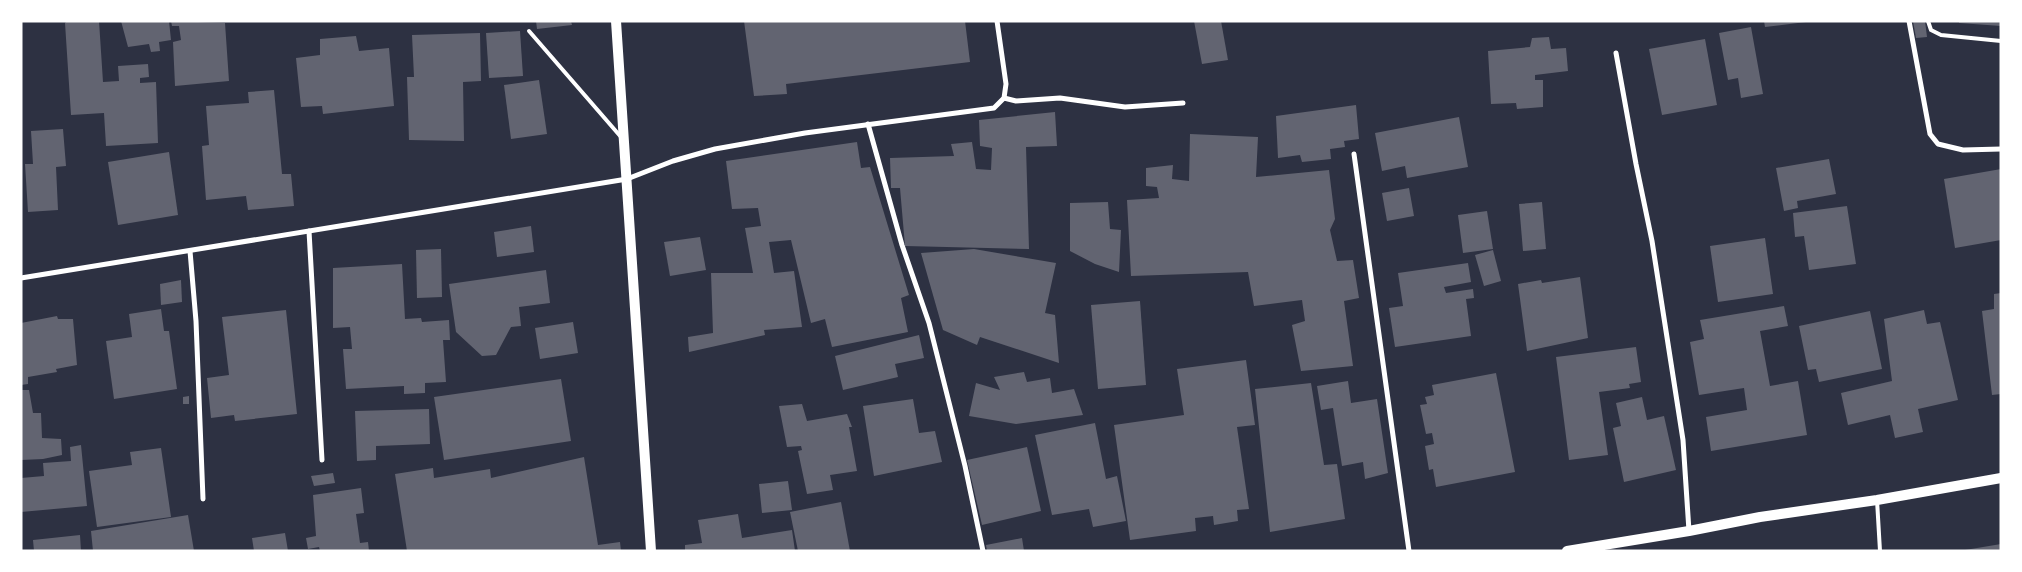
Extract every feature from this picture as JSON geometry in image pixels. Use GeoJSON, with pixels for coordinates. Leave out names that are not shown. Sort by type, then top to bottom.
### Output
{"type":"FeatureCollection","features":[{"type":"Feature","properties":{"kind":"main road"},"geometry":{"type":"LineString","coordinates":[[616,21],[652,551]]}},
{"type":"Feature","properties":{"kind":"main road"},"geometry":{"type":"LineString","coordinates":[[1567,551],[1760,517],[1877,500],[2001,478]]}},
{"type":"Feature","properties":{"kind":"street"},"geometry":{"type":"LineString","coordinates":[[21,278],[627,179],[673,161],[715,150],[805,133],[994,108],[1004,98],[1006,84],[998,21]]}},
{"type":"Feature","properties":{"kind":"street"},"geometry":{"type":"LineString","coordinates":[[1909,21],[1930,134],[1938,144],[1963,150],[2001,149]]}},
{"type":"Feature","properties":{"kind":"street"},"geometry":{"type":"LineString","coordinates":[[1616,53],[1652,241],[1683,440],[1688,531]]}},
{"type":"Feature","properties":{"kind":"street"},"geometry":{"type":"LineString","coordinates":[[1004,98],[1016,101],[1060,98],[1126,107],[1183,103]]}},
{"type":"Feature","properties":{"kind":"street"},"geometry":{"type":"LineString","coordinates":[[868,124],[902,245],[930,323],[984,551]]}},
{"type":"Feature","properties":{"kind":"street"},"geometry":{"type":"LineString","coordinates":[[1354,154],[1408,551]]}},
{"type":"Feature","properties":{"kind":"street"},"geometry":{"type":"LineString","coordinates":[[310,232],[322,460]]}},
{"type":"Feature","properties":{"kind":"street"},"geometry":{"type":"LineString","coordinates":[[190,251],[196,321],[203,499]]}},
{"type":"Feature","properties":{"kind":"lane"},"geometry":{"type":"LineString","coordinates":[[1928,21],[1931,30],[1941,34],[2001,41]]}},
{"type":"Feature","properties":{"kind":"lane"},"geometry":{"type":"LineString","coordinates":[[530,31],[624,140]]}},
{"type":"Feature","properties":{"kind":"lane"},"geometry":{"type":"LineString","coordinates":[[1877,500],[1880,551]]}},
{"type":"Feature","properties":{"kind":"building"},"geometry":{"type":"Polygon","coordinates":[[[67,21],[99,21],[103,82],[119,81],[118,66],[148,64],[149,77],[140,78],[140,83],[156,82],[158,143],[106,146],[104,113],[71,115],[65,23],[67,21]]]}},
{"type":"Feature","properties":{"kind":"building"},"geometry":{"type":"Polygon","coordinates":[[[121,21],[169,21],[171,40],[159,42],[160,51],[151,52],[149,44],[128,47],[121,21]]]}},
{"type":"Feature","properties":{"kind":"building"},"geometry":{"type":"Polygon","coordinates":[[[171,21],[225,23],[229,81],[175,86],[173,42],[181,40],[179,26],[172,26],[171,21]]]}},
{"type":"Feature","properties":{"kind":"building"},"geometry":{"type":"Polygon","coordinates":[[[536,21],[571,21],[572,25],[537,29],[536,21]]]}},
{"type":"Feature","properties":{"kind":"building"},"geometry":{"type":"Polygon","coordinates":[[[744,21],[965,21],[970,62],[786,84],[787,94],[754,96],[744,21]]]}},
{"type":"Feature","properties":{"kind":"building"},"geometry":{"type":"Polygon","coordinates":[[[1194,21],[1221,21],[1228,60],[1202,64],[1194,21]]]}},
{"type":"Feature","properties":{"kind":"building"},"geometry":{"type":"Polygon","coordinates":[[[1764,21],[1806,21],[1806,22],[1765,27],[1764,21]]]}},
{"type":"Feature","properties":{"kind":"building"},"geometry":{"type":"Polygon","coordinates":[[[1913,21],[1925,21],[1927,37],[1916,38],[1913,21]]]}},
{"type":"Feature","properties":{"kind":"building"},"geometry":{"type":"Polygon","coordinates":[[[1959,21],[2001,21],[2001,26],[1959,23],[1959,21]]]}},
{"type":"Feature","properties":{"kind":"building"},"geometry":{"type":"Polygon","coordinates":[[[1751,27],[1763,94],[1741,98],[1738,78],[1728,80],[1719,33],[1751,27]]]}},
{"type":"Feature","properties":{"kind":"building"},"geometry":{"type":"Polygon","coordinates":[[[520,31],[523,76],[489,78],[486,33],[520,31]]]}},
{"type":"Feature","properties":{"kind":"building"},"geometry":{"type":"Polygon","coordinates":[[[480,33],[481,81],[463,82],[464,141],[409,140],[407,77],[414,77],[412,35],[480,33]]]}},
{"type":"Feature","properties":{"kind":"building"},"geometry":{"type":"Polygon","coordinates":[[[356,36],[359,51],[389,48],[394,106],[323,114],[322,106],[301,107],[296,58],[320,55],[320,39],[356,36]]]}},
{"type":"Feature","properties":{"kind":"building"},"geometry":{"type":"Polygon","coordinates":[[[1549,37],[1551,49],[1566,48],[1568,71],[1535,75],[1535,80],[1543,80],[1543,107],[1517,109],[1516,103],[1491,104],[1488,51],[1530,47],[1532,38],[1549,37]]]}},
{"type":"Feature","properties":{"kind":"building"},"geometry":{"type":"Polygon","coordinates":[[[1705,39],[1717,105],[1662,115],[1649,49],[1705,39]]]}},
{"type":"Feature","properties":{"kind":"building"},"geometry":{"type":"Polygon","coordinates":[[[539,80],[547,134],[511,139],[504,85],[539,80]]]}},
{"type":"Feature","properties":{"kind":"building"},"geometry":{"type":"Polygon","coordinates":[[[274,90],[282,174],[291,174],[294,206],[248,210],[246,196],[206,200],[202,146],[209,145],[206,106],[249,103],[248,92],[274,90]]]}},
{"type":"Feature","properties":{"kind":"building"},"geometry":{"type":"Polygon","coordinates":[[[1356,105],[1359,139],[1344,141],[1345,147],[1330,149],[1331,159],[1302,162],[1300,155],[1278,158],[1276,116],[1356,105]]]}},
{"type":"Feature","properties":{"kind":"building"},"geometry":{"type":"Polygon","coordinates":[[[1055,112],[1057,146],[1026,147],[1029,249],[905,246],[900,188],[891,188],[890,158],[954,156],[951,144],[972,142],[976,169],[991,170],[992,148],[980,146],[979,120],[1055,112]]]}},
{"type":"Feature","properties":{"kind":"building"},"geometry":{"type":"Polygon","coordinates":[[[1459,117],[1468,167],[1407,178],[1405,166],[1382,171],[1375,133],[1459,117]]]}},
{"type":"Feature","properties":{"kind":"building"},"geometry":{"type":"Polygon","coordinates":[[[63,129],[66,166],[56,167],[58,210],[28,212],[25,164],[33,164],[31,131],[63,129]]]}},
{"type":"Feature","properties":{"kind":"building"},"geometry":{"type":"Polygon","coordinates":[[[1190,134],[1258,137],[1256,177],[1329,170],[1335,219],[1330,230],[1337,261],[1353,260],[1359,298],[1344,301],[1353,366],[1301,371],[1292,325],[1305,321],[1302,300],[1254,306],[1248,272],[1131,276],[1127,200],[1159,198],[1157,187],[1146,186],[1146,168],[1173,165],[1172,179],[1189,181],[1190,134]]]}},
{"type":"Feature","properties":{"kind":"building"},"geometry":{"type":"Polygon","coordinates":[[[857,142],[861,168],[870,167],[909,295],[901,298],[908,332],[832,347],[825,319],[811,323],[791,240],[769,242],[774,273],[794,271],[802,327],[764,330],[765,335],[689,352],[688,337],[713,333],[711,273],[753,273],[745,228],[761,226],[758,208],[732,209],[726,161],[857,142]]]}},
{"type":"Feature","properties":{"kind":"building"},"geometry":{"type":"Polygon","coordinates":[[[169,152],[178,215],[118,225],[108,162],[169,152]]]}},
{"type":"Feature","properties":{"kind":"building"},"geometry":{"type":"Polygon","coordinates":[[[1829,159],[1836,194],[1797,201],[1798,208],[1784,211],[1776,168],[1829,159]]]}},
{"type":"Feature","properties":{"kind":"building"},"geometry":{"type":"Polygon","coordinates":[[[2001,169],[2001,240],[1955,248],[1944,179],[2001,169]]]}},
{"type":"Feature","properties":{"kind":"building"},"geometry":{"type":"Polygon","coordinates":[[[1409,188],[1414,216],[1387,221],[1382,193],[1409,188]]]}},
{"type":"Feature","properties":{"kind":"building"},"geometry":{"type":"Polygon","coordinates":[[[1108,202],[1110,229],[1121,230],[1119,272],[1095,264],[1070,251],[1070,203],[1108,202]]]}},
{"type":"Feature","properties":{"kind":"building"},"geometry":{"type":"Polygon","coordinates":[[[1542,202],[1546,249],[1523,251],[1519,204],[1542,202]]]}},
{"type":"Feature","properties":{"kind":"building"},"geometry":{"type":"Polygon","coordinates":[[[1847,206],[1856,264],[1809,270],[1804,236],[1795,237],[1793,213],[1847,206]]]}},
{"type":"Feature","properties":{"kind":"building"},"geometry":{"type":"Polygon","coordinates":[[[1487,211],[1493,249],[1463,253],[1458,215],[1487,211]]]}},
{"type":"Feature","properties":{"kind":"building"},"geometry":{"type":"Polygon","coordinates":[[[531,226],[534,252],[497,257],[494,232],[531,226]]]}},
{"type":"Feature","properties":{"kind":"building"},"geometry":{"type":"Polygon","coordinates":[[[700,237],[706,270],[670,276],[664,242],[700,237]]]}},
{"type":"Feature","properties":{"kind":"building"},"geometry":{"type":"Polygon","coordinates":[[[1765,238],[1773,294],[1718,302],[1710,246],[1765,238]]]}},
{"type":"Feature","properties":{"kind":"building"},"geometry":{"type":"Polygon","coordinates":[[[441,249],[442,297],[417,298],[416,250],[441,249]]]}},
{"type":"Feature","properties":{"kind":"building"},"geometry":{"type":"Polygon","coordinates":[[[974,249],[1056,263],[1045,313],[1055,315],[1059,363],[980,337],[977,345],[943,330],[921,253],[974,249]]]}},
{"type":"Feature","properties":{"kind":"building"},"geometry":{"type":"Polygon","coordinates":[[[1493,250],[1501,281],[1484,286],[1475,255],[1493,250]]]}},
{"type":"Feature","properties":{"kind":"building"},"geometry":{"type":"Polygon","coordinates":[[[1468,263],[1471,282],[1444,287],[1446,293],[1473,289],[1474,298],[1466,299],[1471,336],[1395,347],[1389,308],[1403,306],[1398,273],[1468,263]]]}},
{"type":"Feature","properties":{"kind":"building"},"geometry":{"type":"Polygon","coordinates":[[[402,264],[405,319],[421,318],[422,322],[449,320],[450,340],[443,340],[446,382],[425,383],[425,393],[404,394],[404,386],[346,389],[343,349],[352,349],[350,327],[333,328],[333,268],[402,264]]]}},
{"type":"Feature","properties":{"kind":"building"},"geometry":{"type":"Polygon","coordinates":[[[546,270],[550,303],[519,307],[521,326],[511,327],[496,355],[482,356],[456,332],[449,284],[546,270]]]}},
{"type":"Feature","properties":{"kind":"building"},"geometry":{"type":"Polygon","coordinates":[[[1580,277],[1588,338],[1527,351],[1518,284],[1541,280],[1542,283],[1580,277]]]}},
{"type":"Feature","properties":{"kind":"building"},"geometry":{"type":"Polygon","coordinates":[[[181,280],[182,302],[161,305],[160,284],[181,280]]]}},
{"type":"Feature","properties":{"kind":"building"},"geometry":{"type":"Polygon","coordinates":[[[2001,293],[2001,394],[1992,395],[1982,311],[1994,309],[1994,294],[2001,293]]]}},
{"type":"Feature","properties":{"kind":"building"},"geometry":{"type":"Polygon","coordinates":[[[1140,301],[1146,385],[1098,389],[1091,305],[1140,301]]]}},
{"type":"Feature","properties":{"kind":"building"},"geometry":{"type":"Polygon","coordinates":[[[1784,306],[1788,326],[1760,331],[1770,386],[1798,381],[1807,435],[1711,451],[1706,417],[1747,410],[1744,388],[1699,395],[1690,342],[1704,339],[1700,320],[1784,306]]]}},
{"type":"Feature","properties":{"kind":"building"},"geometry":{"type":"Polygon","coordinates":[[[161,309],[164,331],[169,331],[177,389],[114,399],[106,341],[132,337],[129,314],[161,309]]]}},
{"type":"Feature","properties":{"kind":"building"},"geometry":{"type":"Polygon","coordinates":[[[286,310],[297,414],[235,421],[234,415],[211,418],[207,378],[229,375],[222,317],[286,310]]]}},
{"type":"Feature","properties":{"kind":"building"},"geometry":{"type":"Polygon","coordinates":[[[1924,310],[1927,324],[1940,322],[1958,400],[1918,409],[1923,432],[1895,438],[1890,415],[1848,425],[1841,393],[1892,381],[1884,319],[1924,310]]]}},
{"type":"Feature","properties":{"kind":"building"},"geometry":{"type":"Polygon","coordinates":[[[1870,311],[1882,369],[1819,382],[1816,369],[1808,370],[1799,326],[1870,311]]]}},
{"type":"Feature","properties":{"kind":"building"},"geometry":{"type":"Polygon","coordinates":[[[57,316],[58,319],[73,319],[77,365],[56,369],[57,372],[28,377],[28,384],[21,385],[21,323],[57,316]]]}},
{"type":"Feature","properties":{"kind":"building"},"geometry":{"type":"Polygon","coordinates":[[[573,322],[578,353],[540,359],[535,328],[573,322]]]}},
{"type":"Feature","properties":{"kind":"building"},"geometry":{"type":"Polygon","coordinates":[[[919,335],[924,358],[895,364],[898,377],[843,390],[835,356],[919,335]]]}},
{"type":"Feature","properties":{"kind":"building"},"geometry":{"type":"Polygon","coordinates":[[[1636,347],[1641,382],[1629,384],[1630,388],[1599,392],[1608,455],[1569,460],[1556,357],[1636,347]]]}},
{"type":"Feature","properties":{"kind":"building"},"geometry":{"type":"Polygon","coordinates":[[[1246,360],[1255,425],[1237,427],[1249,509],[1237,510],[1238,521],[1214,525],[1213,516],[1195,518],[1196,531],[1130,540],[1114,425],[1184,415],[1177,369],[1246,360]]]}},
{"type":"Feature","properties":{"kind":"building"},"geometry":{"type":"Polygon","coordinates":[[[1024,372],[1027,382],[1050,378],[1052,393],[1074,389],[1083,415],[1016,424],[969,416],[976,383],[1000,390],[994,377],[1024,372]]]}},
{"type":"Feature","properties":{"kind":"building"},"geometry":{"type":"Polygon","coordinates":[[[1496,373],[1515,472],[1436,487],[1433,469],[1429,470],[1425,446],[1434,444],[1432,433],[1426,434],[1420,405],[1427,404],[1425,397],[1434,395],[1432,385],[1496,373]]]}},
{"type":"Feature","properties":{"kind":"building"},"geometry":{"type":"Polygon","coordinates":[[[561,379],[571,441],[444,460],[434,397],[561,379]]]}},
{"type":"Feature","properties":{"kind":"building"},"geometry":{"type":"Polygon","coordinates":[[[1348,381],[1351,403],[1377,399],[1388,473],[1365,479],[1363,462],[1342,466],[1333,408],[1321,410],[1317,386],[1348,381]]]}},
{"type":"Feature","properties":{"kind":"building"},"geometry":{"type":"Polygon","coordinates":[[[1311,383],[1324,465],[1337,464],[1345,519],[1270,532],[1255,389],[1311,383]]]}},
{"type":"Feature","properties":{"kind":"building"},"geometry":{"type":"Polygon","coordinates":[[[21,390],[29,390],[33,413],[41,413],[42,438],[61,439],[62,455],[43,459],[21,460],[21,390]]]}},
{"type":"Feature","properties":{"kind":"building"},"geometry":{"type":"Polygon","coordinates":[[[189,396],[189,404],[183,404],[183,397],[189,396]]]}},
{"type":"Feature","properties":{"kind":"building"},"geometry":{"type":"Polygon","coordinates":[[[1642,397],[1647,420],[1664,416],[1676,470],[1624,482],[1613,428],[1621,426],[1616,403],[1642,397]]]}},
{"type":"Feature","properties":{"kind":"building"},"geometry":{"type":"Polygon","coordinates":[[[913,399],[919,433],[935,431],[942,462],[874,476],[863,406],[913,399]]]}},
{"type":"Feature","properties":{"kind":"building"},"geometry":{"type":"Polygon","coordinates":[[[802,404],[807,421],[847,414],[852,427],[849,427],[857,471],[830,475],[833,490],[807,494],[798,451],[802,450],[801,446],[787,447],[779,406],[802,404]]]}},
{"type":"Feature","properties":{"kind":"building"},"geometry":{"type":"Polygon","coordinates":[[[429,409],[430,444],[376,446],[376,460],[357,461],[355,411],[429,409]]]}},
{"type":"Feature","properties":{"kind":"building"},"geometry":{"type":"Polygon","coordinates":[[[1095,423],[1106,479],[1117,476],[1126,521],[1093,527],[1089,509],[1052,515],[1035,435],[1095,423]]]}},
{"type":"Feature","properties":{"kind":"building"},"geometry":{"type":"Polygon","coordinates":[[[81,445],[87,506],[21,512],[21,478],[44,476],[43,463],[71,461],[70,447],[81,445]]]}},
{"type":"Feature","properties":{"kind":"building"},"geometry":{"type":"Polygon","coordinates":[[[1027,447],[1041,511],[982,525],[967,460],[1027,447]]]}},
{"type":"Feature","properties":{"kind":"building"},"geometry":{"type":"Polygon","coordinates":[[[161,448],[171,517],[97,527],[89,471],[132,465],[130,452],[161,448]]]}},
{"type":"Feature","properties":{"kind":"building"},"geometry":{"type":"Polygon","coordinates":[[[584,457],[598,545],[620,542],[621,551],[407,551],[395,474],[433,468],[434,478],[490,469],[491,478],[584,457]]]}},
{"type":"Feature","properties":{"kind":"building"},"geometry":{"type":"Polygon","coordinates":[[[333,473],[335,483],[314,486],[311,476],[333,473]]]}},
{"type":"Feature","properties":{"kind":"building"},"geometry":{"type":"Polygon","coordinates":[[[788,481],[792,510],[762,513],[759,484],[788,481]]]}},
{"type":"Feature","properties":{"kind":"building"},"geometry":{"type":"Polygon","coordinates":[[[361,488],[364,513],[356,514],[360,543],[368,542],[369,551],[320,551],[319,547],[308,549],[306,538],[316,536],[313,495],[361,488]]]}},
{"type":"Feature","properties":{"kind":"building"},"geometry":{"type":"Polygon","coordinates":[[[841,502],[850,551],[798,551],[790,512],[841,502]]]}},
{"type":"Feature","properties":{"kind":"building"},"geometry":{"type":"Polygon","coordinates":[[[738,514],[742,538],[792,530],[795,551],[685,551],[685,545],[702,543],[698,520],[738,514]]]}},
{"type":"Feature","properties":{"kind":"building"},"geometry":{"type":"Polygon","coordinates":[[[188,515],[194,551],[93,551],[91,531],[188,515]]]}},
{"type":"Feature","properties":{"kind":"building"},"geometry":{"type":"Polygon","coordinates":[[[285,533],[288,551],[254,551],[252,538],[285,533]]]}},
{"type":"Feature","properties":{"kind":"building"},"geometry":{"type":"Polygon","coordinates":[[[80,535],[81,551],[34,551],[33,540],[80,535]]]}},
{"type":"Feature","properties":{"kind":"building"},"geometry":{"type":"Polygon","coordinates":[[[1022,538],[1024,551],[987,551],[986,545],[1022,538]]]}},
{"type":"Feature","properties":{"kind":"building"},"geometry":{"type":"Polygon","coordinates":[[[2001,544],[2001,551],[1965,550],[2001,544]]]}}]}
